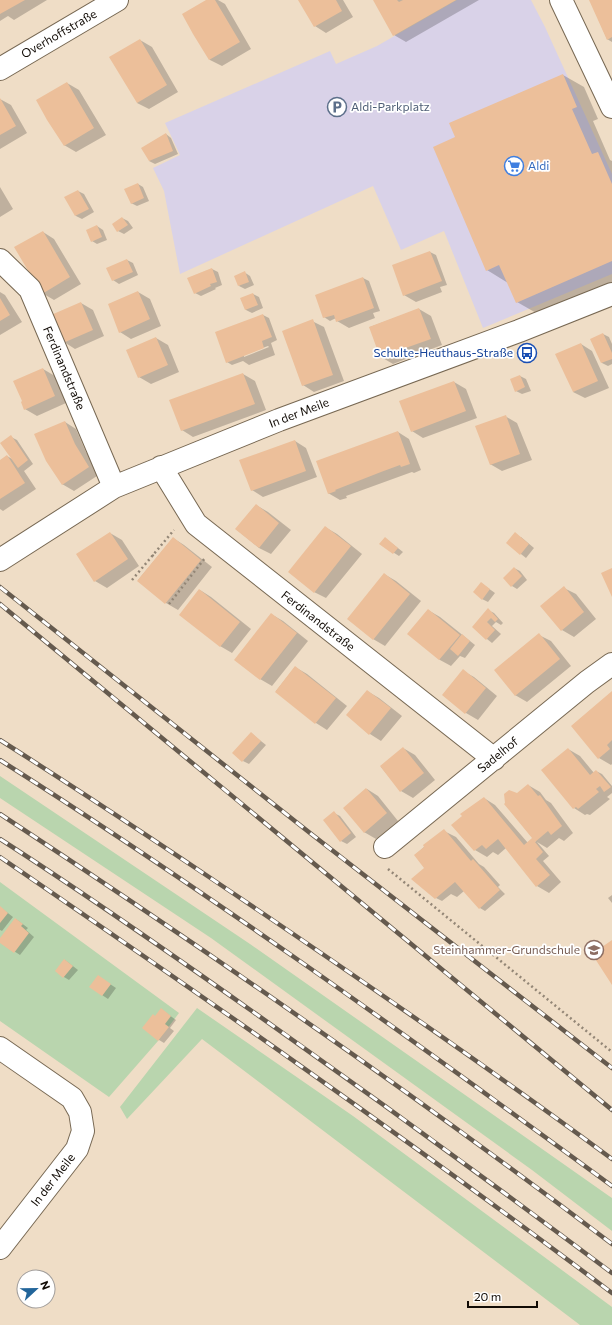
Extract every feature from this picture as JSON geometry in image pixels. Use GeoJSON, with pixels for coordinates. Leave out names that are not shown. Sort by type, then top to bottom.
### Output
{"type":"FeatureCollection","features":[{"type":"Feature","properties":{"kind":"street","name":"Overhoffstraße"},"geometry":{"type":"LineString","coordinates":[[0,69],[118,0]]}},
{"type":"Feature","properties":{"kind":"street"},"geometry":{"type":"LineString","coordinates":[[561,0],[612,107]]}},
{"type":"Feature","properties":{"kind":"street","name":"Ferdinandstraße"},"geometry":{"type":"LineString","coordinates":[[0,260],[30,289],[114,487]]}},
{"type":"Feature","properties":{"kind":"street","name":"In der Meile"},"geometry":{"type":"LineString","coordinates":[[0,560],[114,487],[161,467],[378,383],[519,332],[612,294]]}},
{"type":"Feature","properties":{"kind":"street","name":"Ferdinandstraße"},"geometry":{"type":"LineString","coordinates":[[161,467],[196,524],[494,758]]}},
{"type":"Feature","properties":{"kind":"street","name":"Sadelhof"},"geometry":{"type":"LineString","coordinates":[[385,857],[494,758],[587,682],[612,664]]}},
{"type":"Feature","properties":{"kind":"street","name":"In der Meile"},"geometry":{"type":"LineString","coordinates":[[0,1048],[72,1098],[80,1112],[83,1131],[77,1149],[0,1248]]}},
{"type":"Feature","properties":{"kind":"path"},"geometry":{"type":"LineString","coordinates":[[132,580],[170,534]]}},
{"type":"Feature","properties":{"kind":"path"},"geometry":{"type":"LineString","coordinates":[[152,555],[156,558]]}},
{"type":"Feature","properties":{"kind":"path"},"geometry":{"type":"LineString","coordinates":[[169,604],[203,561]]}},
{"type":"Feature","properties":{"kind":"path"},"geometry":{"type":"LineString","coordinates":[[385,857],[612,1052]]}},
{"type":"Feature","properties":{"kind":"shaded area"},"geometry":{"type":"Polygon","coordinates":[[[457,0],[531,0],[545,27],[612,174],[612,274],[483,328],[444,231],[401,250],[373,186],[180,274],[164,191],[153,168],[180,155],[165,123],[330,51],[336,64],[377,46],[457,0]]]}},
{"type":"Feature","properties":{"kind":"green space"},"geometry":{"type":"Polygon","coordinates":[[[0,776],[250,944],[612,1198],[612,1231],[532,1170],[211,938],[0,798],[0,776]]]}},
{"type":"Feature","properties":{"kind":"green space"},"geometry":{"type":"Polygon","coordinates":[[[0,882],[179,1013],[158,1041],[109,1097],[0,1021],[0,882]]]}},
{"type":"Feature","properties":{"kind":"green space"},"geometry":{"type":"Polygon","coordinates":[[[197,1008],[353,1116],[612,1307],[612,1325],[580,1325],[202,1039],[127,1119],[120,1107],[197,1008]]]}},
{"type":"Feature","properties":{"kind":"building"},"geometry":{"type":"Polygon","coordinates":[[[0,0],[25,0],[0,14],[0,0]]]}},
{"type":"Feature","properties":{"kind":"building"},"geometry":{"type":"Polygon","coordinates":[[[206,0],[215,0],[240,42],[209,60],[182,14],[206,0]]]}},
{"type":"Feature","properties":{"kind":"building"},"geometry":{"type":"Polygon","coordinates":[[[298,0],[336,0],[342,11],[314,27],[298,0]]]}},
{"type":"Feature","properties":{"kind":"building"},"geometry":{"type":"Polygon","coordinates":[[[373,0],[397,0],[399,2],[403,0],[456,0],[393,36],[373,0]]]}},
{"type":"Feature","properties":{"kind":"building"},"geometry":{"type":"Polygon","coordinates":[[[589,0],[612,0],[612,37],[607,40],[589,0]]]}},
{"type":"Feature","properties":{"kind":"building"},"geometry":{"type":"Polygon","coordinates":[[[140,39],[167,85],[137,103],[109,57],[140,39]]]}},
{"type":"Feature","properties":{"kind":"building"},"geometry":{"type":"Polygon","coordinates":[[[563,74],[577,107],[572,109],[592,154],[598,152],[612,184],[612,261],[516,303],[499,265],[486,271],[433,147],[455,137],[449,123],[563,74]]]}},
{"type":"Feature","properties":{"kind":"building"},"geometry":{"type":"Polygon","coordinates":[[[67,82],[94,128],[64,146],[36,100],[67,82]]]}},
{"type":"Feature","properties":{"kind":"building"},"geometry":{"type":"Polygon","coordinates":[[[0,98],[16,126],[0,135],[0,98]]]}},
{"type":"Feature","properties":{"kind":"building"},"geometry":{"type":"Polygon","coordinates":[[[166,133],[173,151],[149,161],[141,148],[166,133]]]}},
{"type":"Feature","properties":{"kind":"building"},"geometry":{"type":"Polygon","coordinates":[[[138,183],[144,198],[131,204],[124,189],[138,183]]]}},
{"type":"Feature","properties":{"kind":"building"},"geometry":{"type":"Polygon","coordinates":[[[78,190],[89,209],[75,216],[64,197],[78,190]]]}},
{"type":"Feature","properties":{"kind":"building"},"geometry":{"type":"Polygon","coordinates":[[[122,217],[128,225],[117,232],[112,224],[122,217]]]}},
{"type":"Feature","properties":{"kind":"building"},"geometry":{"type":"Polygon","coordinates":[[[97,225],[102,237],[91,242],[86,230],[97,225]]]}},
{"type":"Feature","properties":{"kind":"building"},"geometry":{"type":"Polygon","coordinates":[[[43,231],[70,277],[42,294],[14,247],[43,231]]]}},
{"type":"Feature","properties":{"kind":"building"},"geometry":{"type":"Polygon","coordinates":[[[430,251],[442,281],[403,296],[392,265],[430,251]]]}},
{"type":"Feature","properties":{"kind":"building"},"geometry":{"type":"Polygon","coordinates":[[[127,259],[133,272],[112,281],[106,268],[127,259]]]}},
{"type":"Feature","properties":{"kind":"building"},"geometry":{"type":"Polygon","coordinates":[[[212,268],[217,282],[210,284],[211,286],[194,294],[187,278],[212,268]]]}},
{"type":"Feature","properties":{"kind":"building"},"geometry":{"type":"Polygon","coordinates":[[[245,271],[249,282],[238,286],[234,276],[245,271]]]}},
{"type":"Feature","properties":{"kind":"building"},"geometry":{"type":"Polygon","coordinates":[[[363,277],[374,308],[336,322],[334,315],[323,318],[315,295],[363,277]]]}},
{"type":"Feature","properties":{"kind":"building"},"geometry":{"type":"Polygon","coordinates":[[[138,291],[150,319],[119,333],[108,304],[138,291]]]}},
{"type":"Feature","properties":{"kind":"building"},"geometry":{"type":"Polygon","coordinates":[[[253,293],[258,305],[245,310],[240,298],[253,293]]]}},
{"type":"Feature","properties":{"kind":"building"},"geometry":{"type":"Polygon","coordinates":[[[0,298],[10,315],[0,321],[0,298]]]}},
{"type":"Feature","properties":{"kind":"building"},"geometry":{"type":"Polygon","coordinates":[[[81,302],[93,330],[63,343],[51,315],[81,302]]]}},
{"type":"Feature","properties":{"kind":"building"},"geometry":{"type":"Polygon","coordinates":[[[419,308],[431,339],[380,357],[369,327],[419,308]]]}},
{"type":"Feature","properties":{"kind":"building"},"geometry":{"type":"Polygon","coordinates":[[[263,314],[272,337],[262,341],[264,348],[226,363],[215,332],[263,314]]]}},
{"type":"Feature","properties":{"kind":"building"},"geometry":{"type":"Polygon","coordinates":[[[313,319],[333,375],[302,386],[282,331],[313,319]]]}},
{"type":"Feature","properties":{"kind":"building"},"geometry":{"type":"Polygon","coordinates":[[[603,333],[612,353],[612,359],[601,363],[590,339],[603,333]]]}},
{"type":"Feature","properties":{"kind":"building"},"geometry":{"type":"Polygon","coordinates":[[[156,337],[168,365],[138,378],[126,350],[156,337]]]}},
{"type":"Feature","properties":{"kind":"building"},"geometry":{"type":"Polygon","coordinates":[[[581,343],[598,381],[573,392],[555,354],[581,343]]]}},
{"type":"Feature","properties":{"kind":"building"},"geometry":{"type":"Polygon","coordinates":[[[43,368],[55,396],[24,410],[22,401],[13,381],[43,368]]]}},
{"type":"Feature","properties":{"kind":"building"},"geometry":{"type":"Polygon","coordinates":[[[243,373],[255,404],[181,431],[169,400],[243,373]]]}},
{"type":"Feature","properties":{"kind":"building"},"geometry":{"type":"Polygon","coordinates":[[[520,375],[525,387],[515,392],[510,379],[520,375]]]}},
{"type":"Feature","properties":{"kind":"building"},"geometry":{"type":"Polygon","coordinates":[[[454,381],[466,411],[411,432],[399,401],[454,381]]]}},
{"type":"Feature","properties":{"kind":"building"},"geometry":{"type":"Polygon","coordinates":[[[506,415],[520,454],[490,465],[475,426],[506,415]]]}},
{"type":"Feature","properties":{"kind":"building"},"geometry":{"type":"Polygon","coordinates":[[[65,421],[75,444],[89,467],[62,485],[46,461],[34,434],[65,421]]]}},
{"type":"Feature","properties":{"kind":"building"},"geometry":{"type":"Polygon","coordinates":[[[398,431],[410,464],[401,467],[400,465],[328,494],[316,461],[398,431]]]}},
{"type":"Feature","properties":{"kind":"building"},"geometry":{"type":"Polygon","coordinates":[[[11,435],[28,460],[18,468],[0,443],[11,435]]]}},
{"type":"Feature","properties":{"kind":"building"},"geometry":{"type":"Polygon","coordinates":[[[295,440],[306,471],[251,491],[239,460],[295,440]]]}},
{"type":"Feature","properties":{"kind":"building"},"geometry":{"type":"Polygon","coordinates":[[[7,455],[25,483],[0,499],[0,460],[7,455]]]}},
{"type":"Feature","properties":{"kind":"building"},"geometry":{"type":"Polygon","coordinates":[[[256,504],[279,523],[259,548],[235,529],[256,504]]]}},
{"type":"Feature","properties":{"kind":"building"},"geometry":{"type":"Polygon","coordinates":[[[325,526],[351,546],[314,593],[288,572],[325,526]]]}},
{"type":"Feature","properties":{"kind":"building"},"geometry":{"type":"Polygon","coordinates":[[[110,532],[128,559],[94,582],[76,554],[110,532]]]}},
{"type":"Feature","properties":{"kind":"building"},"geometry":{"type":"Polygon","coordinates":[[[515,532],[529,544],[520,555],[506,543],[515,532]]]}},
{"type":"Feature","properties":{"kind":"building"},"geometry":{"type":"Polygon","coordinates":[[[173,537],[201,560],[165,604],[137,581],[173,537]]]}},
{"type":"Feature","properties":{"kind":"building"},"geometry":{"type":"Polygon","coordinates":[[[385,537],[398,548],[393,554],[379,544],[385,537]]]}},
{"type":"Feature","properties":{"kind":"building"},"geometry":{"type":"Polygon","coordinates":[[[514,567],[522,576],[511,587],[503,578],[514,567]]]}},
{"type":"Feature","properties":{"kind":"building"},"geometry":{"type":"Polygon","coordinates":[[[612,568],[612,597],[601,573],[612,568]]]}},
{"type":"Feature","properties":{"kind":"building"},"geometry":{"type":"Polygon","coordinates":[[[384,573],[410,594],[373,640],[347,619],[384,573]]]}},
{"type":"Feature","properties":{"kind":"building"},"geometry":{"type":"Polygon","coordinates":[[[481,582],[490,589],[482,600],[473,592],[481,582]]]}},
{"type":"Feature","properties":{"kind":"building"},"geometry":{"type":"Polygon","coordinates":[[[564,586],[584,612],[561,631],[540,606],[564,586]]]}},
{"type":"Feature","properties":{"kind":"building"},"geometry":{"type":"Polygon","coordinates":[[[199,589],[240,622],[220,647],[179,615],[199,589]]]}},
{"type":"Feature","properties":{"kind":"building"},"geometry":{"type":"Polygon","coordinates":[[[488,608],[498,619],[495,622],[491,618],[487,622],[495,630],[486,640],[472,627],[488,608]]]}},
{"type":"Feature","properties":{"kind":"building"},"geometry":{"type":"Polygon","coordinates":[[[428,609],[460,635],[439,660],[407,634],[428,609]]]}},
{"type":"Feature","properties":{"kind":"building"},"geometry":{"type":"Polygon","coordinates":[[[271,613],[297,633],[260,680],[234,660],[271,613]]]}},
{"type":"Feature","properties":{"kind":"building"},"geometry":{"type":"Polygon","coordinates":[[[539,633],[560,659],[515,696],[494,670],[539,633]]]}},
{"type":"Feature","properties":{"kind":"building"},"geometry":{"type":"Polygon","coordinates":[[[462,634],[470,641],[458,656],[450,649],[462,634]]]}},
{"type":"Feature","properties":{"kind":"building"},"geometry":{"type":"Polygon","coordinates":[[[295,666],[336,698],[315,724],[275,692],[295,666]]]}},
{"type":"Feature","properties":{"kind":"building"},"geometry":{"type":"Polygon","coordinates":[[[463,669],[486,688],[465,714],[442,695],[463,669]]]}},
{"type":"Feature","properties":{"kind":"building"},"geometry":{"type":"Polygon","coordinates":[[[367,690],[391,708],[369,735],[346,715],[367,690]]]}},
{"type":"Feature","properties":{"kind":"building"},"geometry":{"type":"Polygon","coordinates":[[[612,691],[612,740],[607,745],[610,749],[598,759],[571,726],[612,691]]]}},
{"type":"Feature","properties":{"kind":"building"},"geometry":{"type":"Polygon","coordinates":[[[251,732],[261,741],[242,762],[232,753],[251,732]]]}},
{"type":"Feature","properties":{"kind":"building"},"geometry":{"type":"Polygon","coordinates":[[[403,747],[424,773],[400,792],[380,766],[403,747]]]}},
{"type":"Feature","properties":{"kind":"building"},"geometry":{"type":"Polygon","coordinates":[[[568,748],[590,775],[596,770],[611,787],[604,792],[600,786],[596,789],[599,792],[578,809],[576,807],[573,809],[541,770],[568,748]]]}},
{"type":"Feature","properties":{"kind":"building"},"geometry":{"type":"Polygon","coordinates":[[[528,784],[538,796],[540,795],[562,826],[551,835],[548,831],[535,842],[543,852],[536,859],[550,875],[536,887],[498,839],[486,849],[482,845],[474,851],[451,825],[462,816],[460,814],[484,797],[524,845],[532,838],[504,804],[504,794],[509,790],[517,793],[528,784]]]}},
{"type":"Feature","properties":{"kind":"building"},"geometry":{"type":"Polygon","coordinates":[[[366,788],[387,813],[364,833],[343,808],[366,788]]]}},
{"type":"Feature","properties":{"kind":"building"},"geometry":{"type":"Polygon","coordinates":[[[334,811],[351,833],[340,842],[323,820],[334,811]]]}},
{"type":"Feature","properties":{"kind":"building"},"geometry":{"type":"Polygon","coordinates":[[[444,829],[471,861],[473,859],[500,890],[479,909],[455,882],[435,899],[411,879],[424,868],[414,855],[424,847],[423,845],[444,829]]]}},
{"type":"Feature","properties":{"kind":"building"},"geometry":{"type":"Polygon","coordinates":[[[0,906],[8,913],[0,923],[0,906]]]}},
{"type":"Feature","properties":{"kind":"building"},"geometry":{"type":"Polygon","coordinates":[[[15,918],[23,924],[21,926],[29,933],[14,953],[0,943],[0,938],[15,918]]]}},
{"type":"Feature","properties":{"kind":"building"},"geometry":{"type":"Polygon","coordinates":[[[612,940],[612,985],[592,954],[612,940]]]}},
{"type":"Feature","properties":{"kind":"building"},"geometry":{"type":"Polygon","coordinates":[[[64,959],[73,966],[63,978],[55,971],[64,959]]]}},
{"type":"Feature","properties":{"kind":"building"},"geometry":{"type":"Polygon","coordinates":[[[98,975],[111,984],[102,996],[89,987],[98,975]]]}},
{"type":"Feature","properties":{"kind":"building"},"geometry":{"type":"Polygon","coordinates":[[[161,1008],[171,1016],[165,1024],[169,1027],[158,1041],[142,1028],[153,1014],[155,1016],[161,1008]]]}},
{"type":"Feature","properties":{"kind":"railway"},"geometry":{"type":"LineString","coordinates":[[0,587],[310,833],[612,1068]]}},
{"type":"Feature","properties":{"kind":"railway"},"geometry":{"type":"LineString","coordinates":[[0,604],[612,1110]]}},
{"type":"Feature","properties":{"kind":"railway"},"geometry":{"type":"LineString","coordinates":[[0,740],[133,826],[414,1017],[612,1159]]}},
{"type":"Feature","properties":{"kind":"railway"},"geometry":{"type":"LineString","coordinates":[[0,760],[78,810],[233,914],[386,1022],[612,1186]]}},
{"type":"Feature","properties":{"kind":"railway"},"geometry":{"type":"LineString","coordinates":[[0,814],[233,970],[462,1132],[612,1244]]}},
{"type":"Feature","properties":{"kind":"railway"},"geometry":{"type":"LineString","coordinates":[[0,839],[125,922],[295,1041],[612,1273]]}},
{"type":"Feature","properties":{"kind":"railway"},"geometry":{"type":"LineString","coordinates":[[0,857],[385,1126],[612,1293]]}},
{"type":"Feature","properties":{"kind":"place","name":"Aldi-Parkplatz"},"geometry":{"type":"Point","coordinates":[337,107]}},
{"type":"Feature","properties":{"kind":"place","name":"Aldi"},"geometry":{"type":"Point","coordinates":[514,166]}},
{"type":"Feature","properties":{"kind":"place","name":"Schulte-Heuthaus-Straße"},"geometry":{"type":"Point","coordinates":[527,353]}},
{"type":"Feature","properties":{"kind":"place","name":"Steinhammer-Grundschule"},"geometry":{"type":"Point","coordinates":[594,950]}}]}
